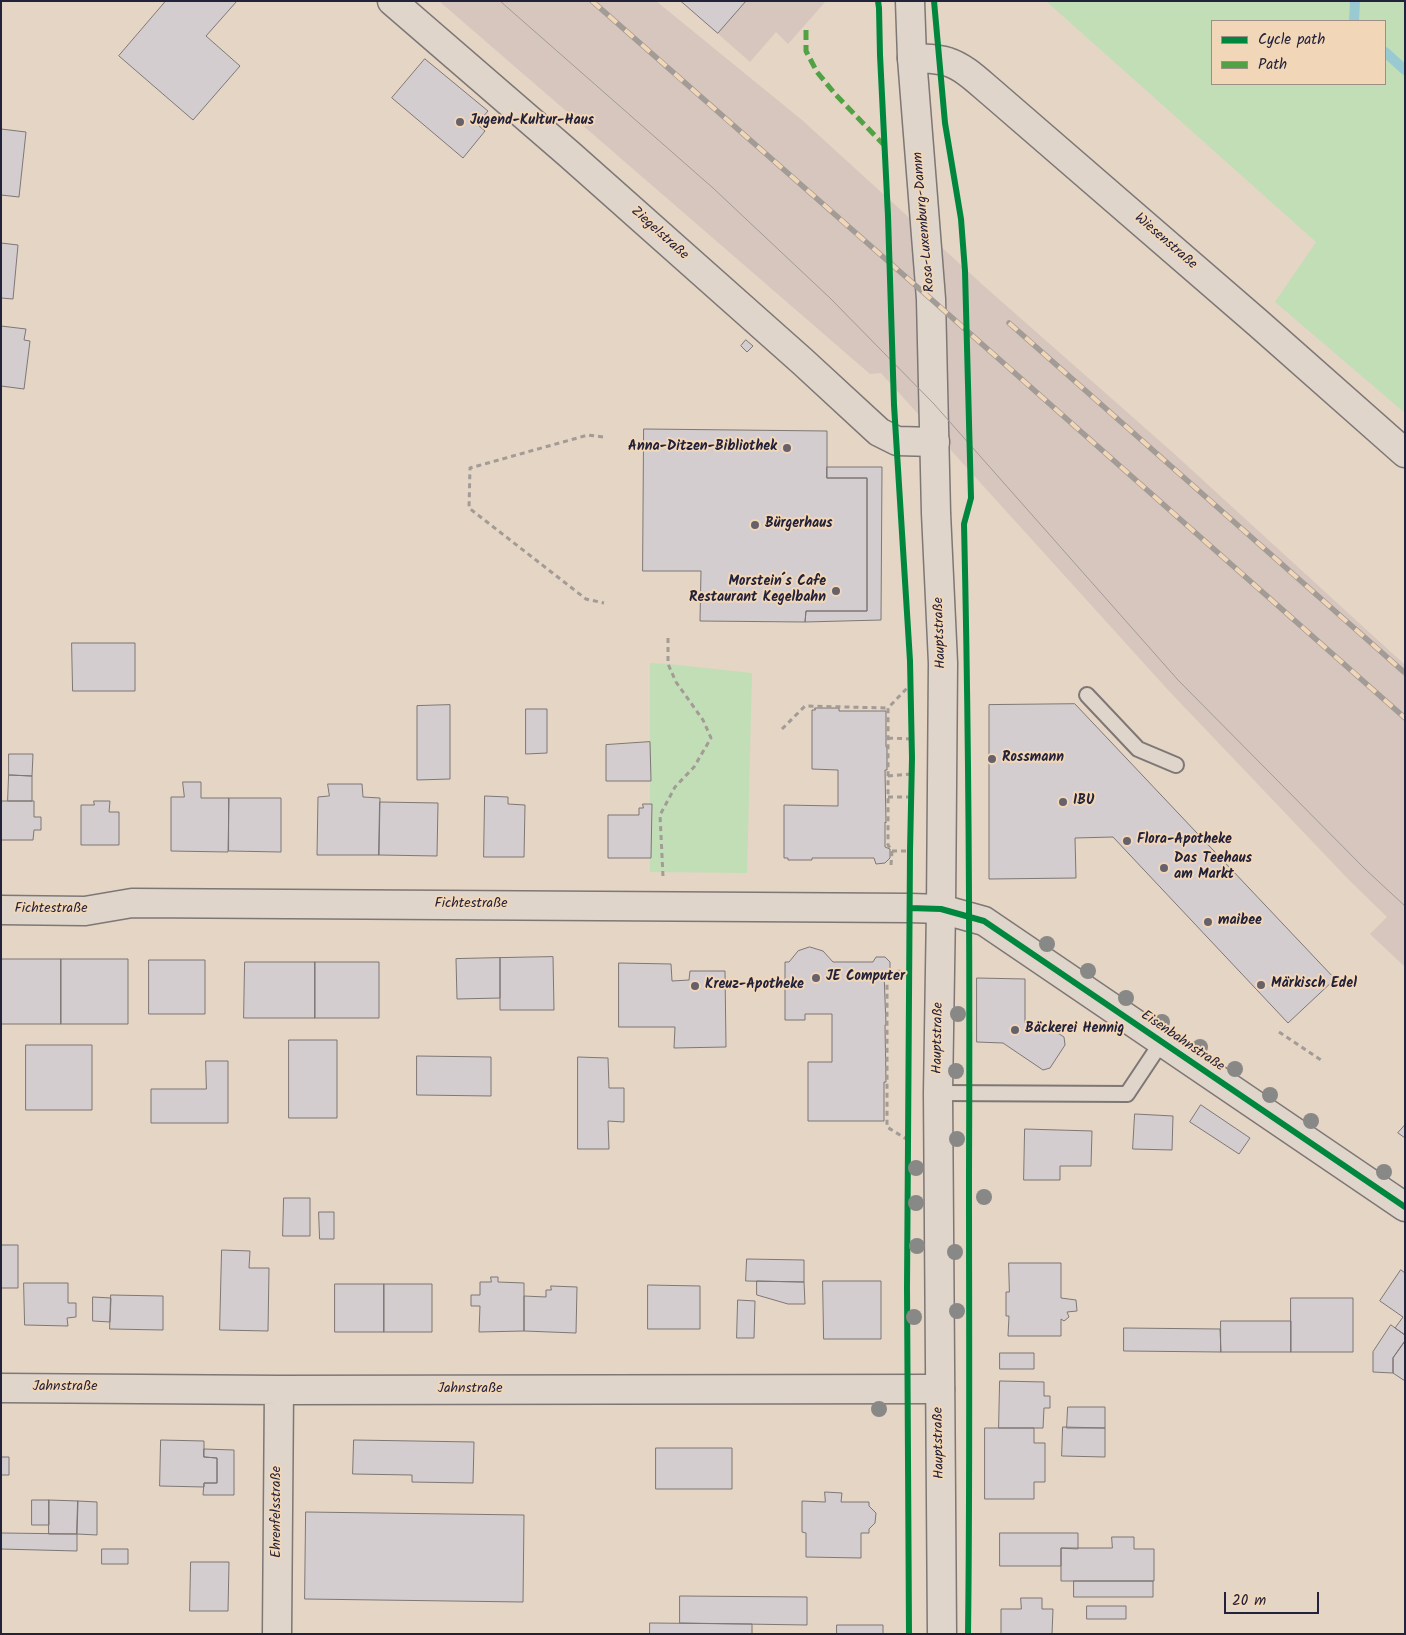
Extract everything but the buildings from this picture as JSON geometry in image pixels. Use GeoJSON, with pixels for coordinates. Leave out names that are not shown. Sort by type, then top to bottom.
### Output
{"type":"FeatureCollection","features":[{"type":"Feature","properties":{"kind":"street","name":"Ziegelstraße"},"geometry":{"type":"LineString","coordinates":[[392,1],[576,160],[879,432],[897,441],[935,442]]}},
{"type":"Feature","properties":{"kind":"street","name":"Rosa-Luxemburg-Damm"},"geometry":{"type":"LineString","coordinates":[[910,1],[912,58],[931,298],[935,442]]}},
{"type":"Feature","properties":{"kind":"street","name":"Wiesenstraße"},"geometry":{"type":"LineString","coordinates":[[912,58],[950,62],[967,72],[1244,310],[1405,453]]}},
{"type":"Feature","properties":{"kind":"street","name":"Hauptstraße"},"geometry":{"type":"LineString","coordinates":[[935,442],[936,513],[943,663],[938,1093],[942,1634]]}},
{"type":"Feature","properties":{"kind":"street","name":"Fichtestraße"},"geometry":{"type":"LineString","coordinates":[[1,910],[85,911],[132,903],[941,909]]}},
{"type":"Feature","properties":{"kind":"street","name":"Eisenbahnstraße"},"geometry":{"type":"LineString","coordinates":[[941,909],[984,921],[1405,1207]]}},
{"type":"Feature","properties":{"kind":"street","name":"Jahnstraße"},"geometry":{"type":"LineString","coordinates":[[1,1388],[279,1390],[940,1389]]}},
{"type":"Feature","properties":{"kind":"street","name":"Ehrenfelsstraße"},"geometry":{"type":"LineString","coordinates":[[277,1634],[279,1390]]}},
{"type":"Feature","properties":{"kind":"lane"},"geometry":{"type":"LineString","coordinates":[[1087,695],[1138,749],[1176,765]]}},
{"type":"Feature","properties":{"kind":"lane"},"geometry":{"type":"LineString","coordinates":[[938,1093],[1127,1094],[1161,1043]]}},
{"type":"Feature","properties":{"kind":"path"},"geometry":{"type":"LineString","coordinates":[[604,437],[588,435],[470,468],[468,508],[586,598],[604,603]]}},
{"type":"Feature","properties":{"kind":"path"},"geometry":{"type":"LineString","coordinates":[[661,906],[663,873],[660,815],[674,787],[694,767],[711,738],[704,720],[673,676],[668,664],[668,638]]}},
{"type":"Feature","properties":{"kind":"path"},"geometry":{"type":"LineString","coordinates":[[891,865],[892,851],[888,845],[888,708],[910,685]]}},
{"type":"Feature","properties":{"kind":"path"},"geometry":{"type":"LineString","coordinates":[[782,729],[805,706],[888,708]]}},
{"type":"Feature","properties":{"kind":"path"},"geometry":{"type":"LineString","coordinates":[[888,738],[912,739]]}},
{"type":"Feature","properties":{"kind":"path"},"geometry":{"type":"LineString","coordinates":[[888,776],[912,774]]}},
{"type":"Feature","properties":{"kind":"path"},"geometry":{"type":"LineString","coordinates":[[888,797],[912,796]]}},
{"type":"Feature","properties":{"kind":"path"},"geometry":{"type":"LineString","coordinates":[[892,851],[910,852]]}},
{"type":"Feature","properties":{"kind":"path"},"geometry":{"type":"LineString","coordinates":[[909,1140],[888,1126],[887,974],[890,972],[910,972]]}},
{"type":"Feature","properties":{"kind":"path"},"geometry":{"type":"LineString","coordinates":[[1278,1032],[1324,1062]]}},
{"type":"Feature","properties":{"kind":"shaded area"},"geometry":{"type":"Polygon","coordinates":[[[439,1],[656,1],[802,120],[984,286],[1170,450],[1405,665],[1405,967],[1370,934],[1387,917],[1349,880],[1169,691],[881,373],[870,374],[439,1]]]}},
{"type":"Feature","properties":{"kind":"shaded area"},"geometry":{"type":"Polygon","coordinates":[[[681,1],[826,1],[788,44],[776,32],[750,62],[681,1]]]}},
{"type":"Feature","properties":{"kind":"green space"},"geometry":{"type":"Polygon","coordinates":[[[1046,1],[1405,1],[1405,413],[1275,302],[1316,242],[1046,1]]]}},
{"type":"Feature","properties":{"kind":"green space"},"geometry":{"type":"Polygon","coordinates":[[[650,663],[752,673],[747,873],[650,872],[650,663]]]}},
{"type":"Feature","properties":{"kind":"waterway"},"geometry":{"type":"LineString","coordinates":[[1354,20],[1355,1]]}},
{"type":"Feature","properties":{"kind":"waterway"},"geometry":{"type":"LineString","coordinates":[[1386,53],[1405,70]]}},
{"type":"Feature","properties":{"kind":"tram line"},"geometry":{"type":"LineString","coordinates":[[500,1],[713,188],[830,298],[934,404],[1178,680],[1365,869],[1405,906]]}},
{"type":"Feature","properties":{"kind":"railway"},"geometry":{"type":"LineString","coordinates":[[592,1],[1405,718]]}},
{"type":"Feature","properties":{"kind":"railway"},"geometry":{"type":"LineString","coordinates":[[1009,323],[1405,673]]}},
{"type":"Feature","properties":{"kind":"marked path"},"geometry":{"type":"LineString","coordinates":[[806,30],[806,51],[817,72],[836,95],[884,145]]}},
{"type":"Feature","properties":{"kind":"cycle path"},"geometry":{"type":"LineString","coordinates":[[878,1],[894,405],[910,661],[912,758],[907,1287],[909,1634]]}},
{"type":"Feature","properties":{"kind":"cycle path"},"geometry":{"type":"LineString","coordinates":[[934,1],[945,123],[961,219],[965,271],[971,498],[964,524],[969,932],[968,1634]]}},
{"type":"Feature","properties":{"kind":"cycle path"},"geometry":{"type":"LineString","coordinates":[[910,908],[941,909],[984,921],[1405,1207]]}},
{"type":"Feature","properties":{"kind":"place","name":"Jugend-Kultur-Haus"},"geometry":{"type":"Point","coordinates":[460,122]}},
{"type":"Feature","properties":{"kind":"place","name":"Anna-Ditzen-Bibliothek"},"geometry":{"type":"Point","coordinates":[787,448]}},
{"type":"Feature","properties":{"kind":"place","name":"Bürgerhaus"},"geometry":{"type":"Point","coordinates":[755,525]}},
{"type":"Feature","properties":{"kind":"place","name":"Morstein´s Cafe Restaurant Kegelbahn"},"geometry":{"type":"Point","coordinates":[836,591]}},
{"type":"Feature","properties":{"kind":"place","name":"Rossmann"},"geometry":{"type":"Point","coordinates":[992,759]}},
{"type":"Feature","properties":{"kind":"place","name":"IBU"},"geometry":{"type":"Point","coordinates":[1063,802]}},
{"type":"Feature","properties":{"kind":"place","name":"Flora-Apotheke"},"geometry":{"type":"Point","coordinates":[1127,841]}},
{"type":"Feature","properties":{"kind":"place","name":"Das Teehaus am Markt"},"geometry":{"type":"Point","coordinates":[1164,868]}},
{"type":"Feature","properties":{"kind":"place","name":"maibee"},"geometry":{"type":"Point","coordinates":[1208,922]}},
{"type":"Feature","properties":{"kind":"place","name":"JE Computer"},"geometry":{"type":"Point","coordinates":[816,978]}},
{"type":"Feature","properties":{"kind":"place","name":"Märkisch Edel"},"geometry":{"type":"Point","coordinates":[1261,985]}},
{"type":"Feature","properties":{"kind":"place","name":"Kreuz-Apotheke"},"geometry":{"type":"Point","coordinates":[695,986]}},
{"type":"Feature","properties":{"kind":"place","name":"Bäckerei Hennig"},"geometry":{"type":"Point","coordinates":[1015,1030]}}]}
